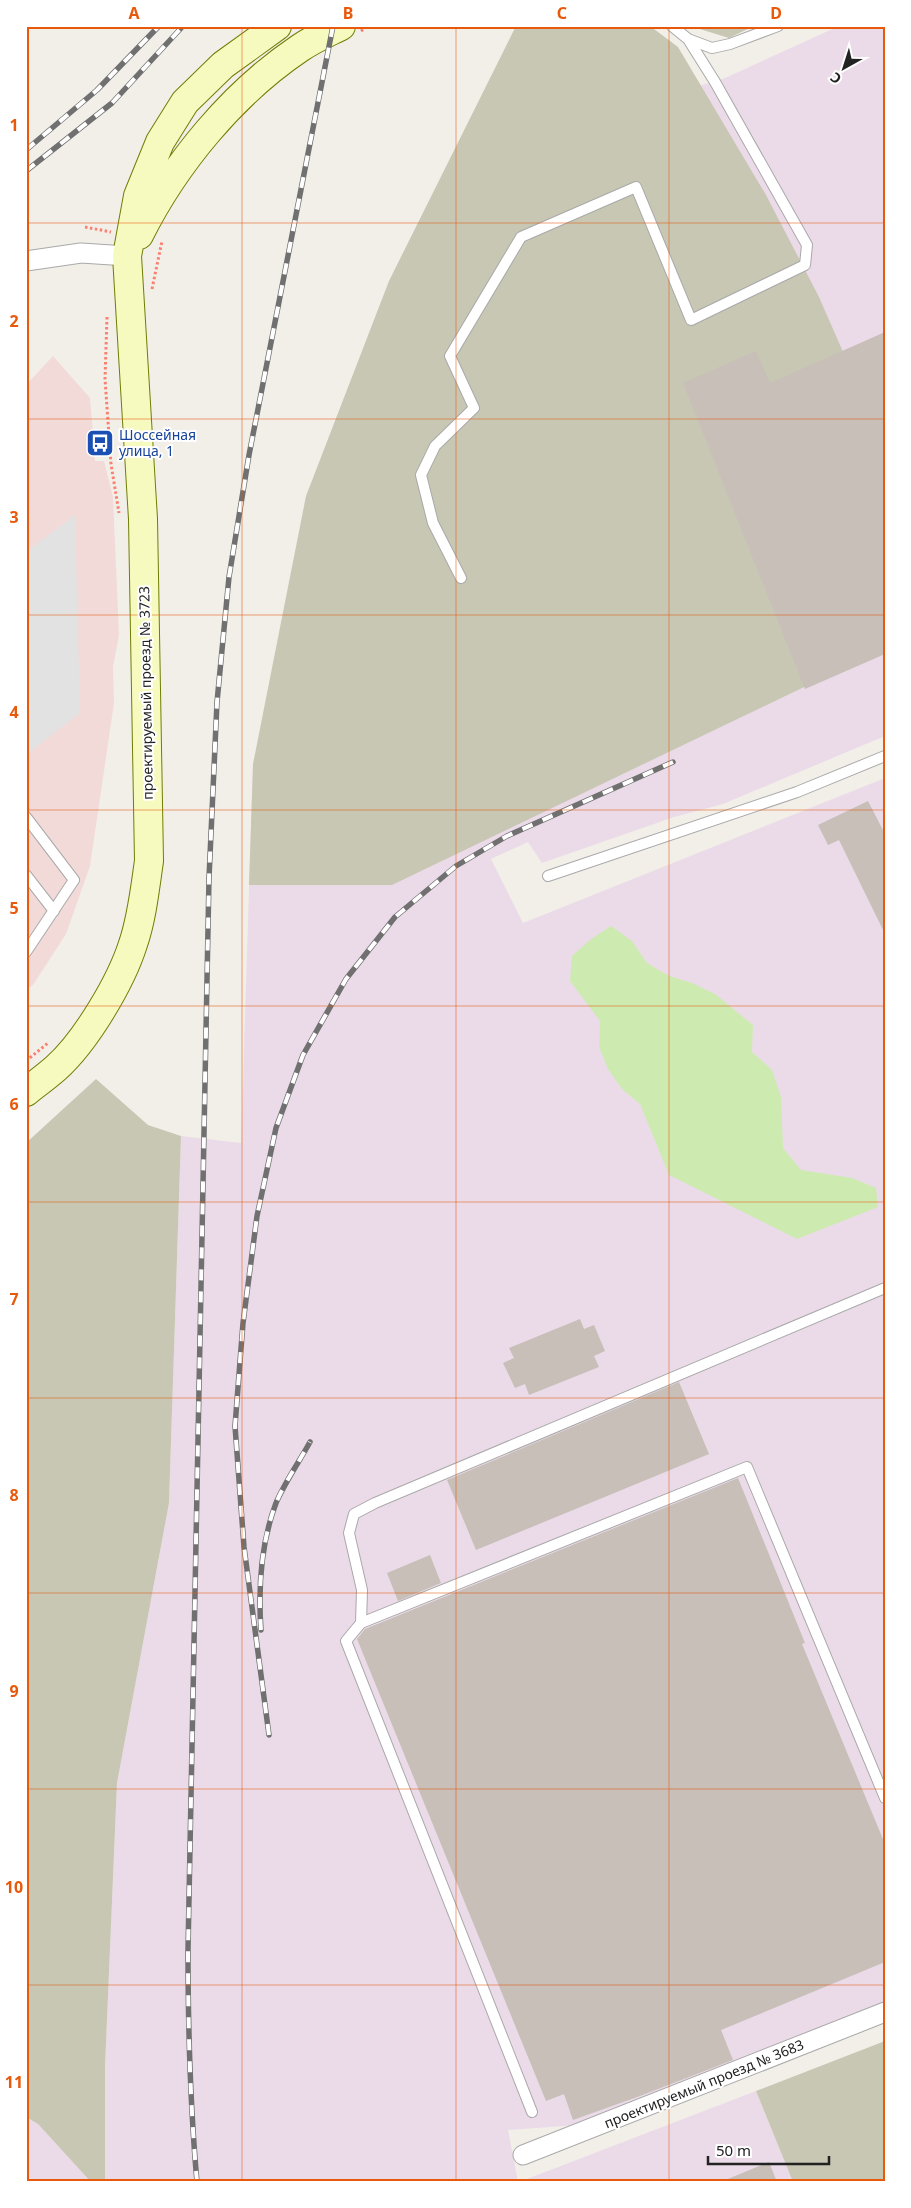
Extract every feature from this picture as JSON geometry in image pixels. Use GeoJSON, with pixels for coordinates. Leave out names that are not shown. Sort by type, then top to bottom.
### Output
{"type":"FeatureCollection","features":[{"type":"Feature","properties":{"kind":"main road","name":"проектируемый проезд № 3723"},"geometry":{"type":"LineString","coordinates":[[26,1092],[57,1067],[87,1032],[113,987],[133,944],[149,861],[142,519],[127,256],[138,196],[160,142],[185,102],[223,65],[277,26]]}},
{"type":"Feature","properties":{"kind":"main road"},"geometry":{"type":"LineString","coordinates":[[127,256],[152,209],[175,172],[214,123],[258,82],[300,48],[350,29]]}},
{"type":"Feature","properties":{"kind":"street"},"geometry":{"type":"LineString","coordinates":[[26,261],[81,253],[127,256]]}},
{"type":"Feature","properties":{"kind":"street","name":"проектируемый проезд № 3683"},"geometry":{"type":"LineString","coordinates":[[523,2155],[885,2012]]}},
{"type":"Feature","properties":{"kind":"lane"},"geometry":{"type":"LineString","coordinates":[[672,26],[688,39],[712,48],[730,44],[778,26]]}},
{"type":"Feature","properties":{"kind":"lane"},"geometry":{"type":"LineString","coordinates":[[461,578],[433,523],[421,475],[435,446],[474,408],[450,356],[521,237],[636,187],[691,320],[805,265],[807,245],[715,82],[688,39]]}},
{"type":"Feature","properties":{"kind":"lane"},"geometry":{"type":"LineString","coordinates":[[548,876],[797,792],[885,756]]}},
{"type":"Feature","properties":{"kind":"lane"},"geometry":{"type":"LineString","coordinates":[[26,817],[74,880],[26,952]]}},
{"type":"Feature","properties":{"kind":"lane"},"geometry":{"type":"LineString","coordinates":[[26,875],[54,911]]}},
{"type":"Feature","properties":{"kind":"lane"},"geometry":{"type":"LineString","coordinates":[[361,1623],[362,1590],[349,1532],[354,1514],[375,1503],[885,1288]]}},
{"type":"Feature","properties":{"kind":"lane"},"geometry":{"type":"LineString","coordinates":[[532,2112],[346,1641],[361,1623],[747,1467],[885,1798]]}},
{"type":"Feature","properties":{"kind":"path"},"geometry":{"type":"LineString","coordinates":[[350,29],[368,26]]}},
{"type":"Feature","properties":{"kind":"path"},"geometry":{"type":"LineString","coordinates":[[85,227],[113,232]]}},
{"type":"Feature","properties":{"kind":"path"},"geometry":{"type":"LineString","coordinates":[[151,294],[165,233]]}},
{"type":"Feature","properties":{"kind":"path"},"geometry":{"type":"LineString","coordinates":[[108,311],[105,379],[111,464],[120,521]]}},
{"type":"Feature","properties":{"kind":"path"},"geometry":{"type":"LineString","coordinates":[[26,1061],[53,1039]]}},
{"type":"Feature","properties":{"kind":"shaded area"},"geometry":{"type":"Polygon","coordinates":[[[516,26],[650,26],[678,47],[766,195],[819,297],[885,448],[885,648],[392,885],[249,885],[253,764],[306,496],[389,281],[516,26]]]}},
{"type":"Feature","properties":{"kind":"shaded area"},"geometry":{"type":"Polygon","coordinates":[[[690,26],[754,26],[729,38],[690,26]]]}},
{"type":"Feature","properties":{"kind":"shaded area"},"geometry":{"type":"Polygon","coordinates":[[[839,26],[885,26],[885,736],[723,804],[674,817],[542,863],[528,842],[491,859],[523,923],[885,778],[885,2001],[579,2125],[508,2130],[518,2182],[105,2182],[105,2067],[117,1783],[169,1503],[181,1136],[241,1143],[253,764],[699,86],[725,78],[839,26]]]}},
{"type":"Feature","properties":{"kind":"shaded area"},"geometry":{"type":"Polygon","coordinates":[[[53,356],[90,398],[95,461],[104,461],[113,497],[119,635],[113,667],[114,703],[90,866],[66,934],[33,985],[26,990],[26,385],[53,356]]]}},
{"type":"Feature","properties":{"kind":"shaded area"},"geometry":{"type":"Polygon","coordinates":[[[75,515],[80,713],[26,755],[26,552],[75,515]]]}},
{"type":"Feature","properties":{"kind":"shaded area"},"geometry":{"type":"Polygon","coordinates":[[[96,1079],[148,1125],[181,1136],[169,1503],[117,1783],[105,2067],[105,2182],[91,2182],[38,2124],[26,2117],[26,1143],[96,1079]]]}},
{"type":"Feature","properties":{"kind":"shaded area"},"geometry":{"type":"Polygon","coordinates":[[[885,2041],[885,2182],[793,2182],[756,2091],[885,2041]]]}},
{"type":"Feature","properties":{"kind":"shaded area"},"geometry":{"type":"Polygon","coordinates":[[[756,2091],[793,2182],[519,2182],[756,2091]]]}},
{"type":"Feature","properties":{"kind":"shaded area"},"geometry":{"type":"Polygon","coordinates":[[[26,2117],[38,2124],[91,2182],[26,2182],[26,2117]]]}},
{"type":"Feature","properties":{"kind":"green space"},"geometry":{"type":"Polygon","coordinates":[[[611,926],[632,941],[647,963],[669,976],[692,983],[715,994],[753,1025],[752,1052],[772,1070],[781,1097],[783,1148],[801,1170],[852,1178],[876,1188],[878,1207],[797,1239],[669,1175],[640,1104],[622,1089],[608,1069],[599,1047],[600,1021],[570,981],[572,956],[591,939],[611,926]]]}},
{"type":"Feature","properties":{"kind":"building"},"geometry":{"type":"Polygon","coordinates":[[[885,332],[885,654],[805,689],[683,383],[756,351],[770,383],[885,332]]]}},
{"type":"Feature","properties":{"kind":"building"},"geometry":{"type":"Polygon","coordinates":[[[868,801],[885,834],[885,934],[839,840],[828,845],[818,825],[868,801]]]}},
{"type":"Feature","properties":{"kind":"building"},"geometry":{"type":"Polygon","coordinates":[[[580,1319],[584,1329],[594,1325],[605,1351],[594,1356],[599,1367],[529,1395],[525,1384],[515,1388],[503,1363],[514,1358],[509,1348],[580,1319]]]}},
{"type":"Feature","properties":{"kind":"building"},"geometry":{"type":"Polygon","coordinates":[[[679,1382],[709,1454],[476,1550],[447,1480],[679,1382]]]}},
{"type":"Feature","properties":{"kind":"building"},"geometry":{"type":"Polygon","coordinates":[[[738,1478],[805,1643],[802,1644],[885,1844],[885,1962],[721,2030],[733,2060],[573,2120],[564,2094],[546,2101],[357,1639],[365,1629],[738,1478]]]}},
{"type":"Feature","properties":{"kind":"building"},"geometry":{"type":"Polygon","coordinates":[[[430,1555],[441,1583],[398,1601],[387,1573],[430,1555]]]}},
{"type":"Feature","properties":{"kind":"building"},"geometry":{"type":"Polygon","coordinates":[[[769,2162],[777,2182],[723,2182],[723,2181],[769,2162]]]}},
{"type":"Feature","properties":{"kind":"railway"},"geometry":{"type":"LineString","coordinates":[[26,150],[97,90],[159,26]]}},
{"type":"Feature","properties":{"kind":"railway"},"geometry":{"type":"LineString","coordinates":[[26,171],[112,103],[183,26]]}},
{"type":"Feature","properties":{"kind":"railway"},"geometry":{"type":"LineString","coordinates":[[197,2182],[190,2066],[188,1950],[209,878],[217,702],[229,577],[249,455],[333,26]]}},
{"type":"Feature","properties":{"kind":"railway"},"geometry":{"type":"LineString","coordinates":[[269,1735],[244,1547],[235,1426],[243,1323],[257,1216],[276,1128],[303,1055],[346,979],[395,917],[456,866],[507,836],[673,762]]}},
{"type":"Feature","properties":{"kind":"railway"},"geometry":{"type":"LineString","coordinates":[[261,1630],[260,1582],[271,1518],[284,1487],[310,1442]]}},
{"type":"Feature","properties":{"kind":"place","name":"Шоссейная улица, 1"},"geometry":{"type":"Point","coordinates":[100,443]}}]}
